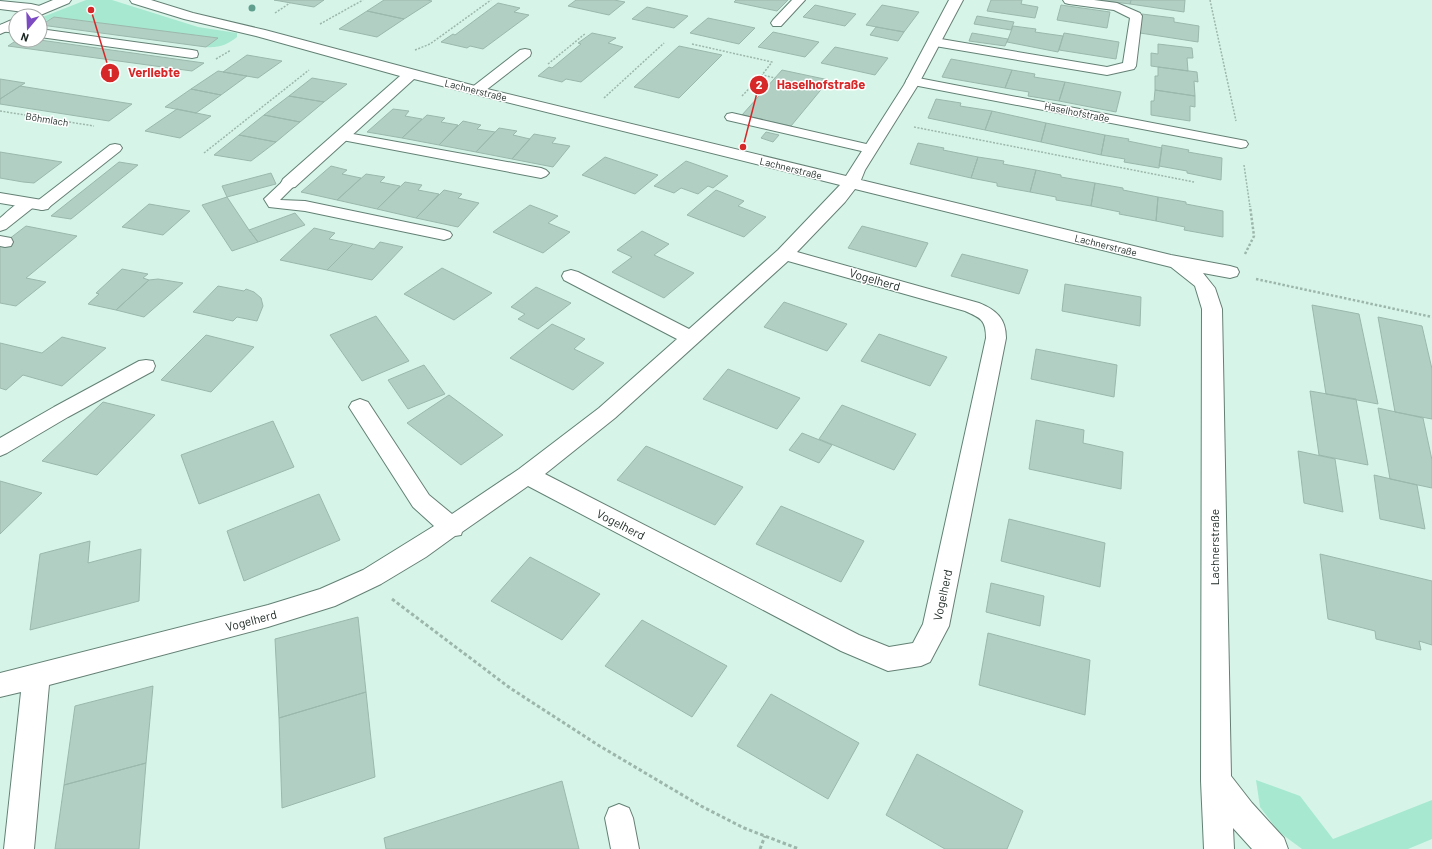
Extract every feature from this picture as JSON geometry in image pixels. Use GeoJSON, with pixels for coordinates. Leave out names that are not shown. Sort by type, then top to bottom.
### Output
{"type":"FeatureCollection","features":[{"type":"Feature","properties":{"kind":"street"},"geometry":{"type":"LineString","coordinates":[[45,8],[64,0]]}},
{"type":"Feature","properties":{"kind":"street","name":"Lachnerstraße"},"geometry":{"type":"LineString","coordinates":[[137,0],[189,16],[260,33],[476,91],[1171,261],[1230,272]]}},
{"type":"Feature","properties":{"kind":"street"},"geometry":{"type":"LineString","coordinates":[[851,183],[870,149],[913,81],[956,0]]}},
{"type":"Feature","properties":{"kind":"street"},"geometry":{"type":"LineString","coordinates":[[289,183],[411,74]]}},
{"type":"Feature","properties":{"kind":"street","name":"Vogelherd"},"geometry":{"type":"LineString","coordinates":[[0,685],[268,616],[326,598],[372,577],[452,528],[527,475],[607,413],[785,254],[839,198],[851,183]]}},
{"type":"Feature","properties":{"kind":"street"},"geometry":{"type":"LineString","coordinates":[[0,198],[36,204]]}},
{"type":"Feature","properties":{"kind":"street","name":"Vogelherd"},"geometry":{"type":"LineString","coordinates":[[527,475],[850,643],[888,658],[921,654],[936,626],[996,338],[996,326],[989,314],[972,307],[785,254]]}},
{"type":"Feature","properties":{"kind":"street","name":"Lachnerstraße"},"geometry":{"type":"LineString","coordinates":[[1171,261],[1191,272],[1200,280],[1210,298],[1212,309],[1216,781],[1219,849]]}},
{"type":"Feature","properties":{"kind":"street"},"geometry":{"type":"LineString","coordinates":[[572,276],[691,338]]}},
{"type":"Feature","properties":{"kind":"street"},"geometry":{"type":"LineString","coordinates":[[360,407],[421,501],[452,528]]}},
{"type":"Feature","properties":{"kind":"street"},"geometry":{"type":"LineString","coordinates":[[19,849],[36,676]]}},
{"type":"Feature","properties":{"kind":"street"},"geometry":{"type":"LineString","coordinates":[[1216,781],[1241,814],[1273,849]]}},
{"type":"Feature","properties":{"kind":"lane"},"geometry":{"type":"LineString","coordinates":[[776,23],[799,0]]}},
{"type":"Feature","properties":{"kind":"lane"},"geometry":{"type":"LineString","coordinates":[[935,42],[1107,71],[1129,66],[1136,16],[1117,7],[1069,0]]}},
{"type":"Feature","properties":{"kind":"lane"},"geometry":{"type":"LineString","coordinates":[[0,5],[32,8]]}},
{"type":"Feature","properties":{"kind":"lane"},"geometry":{"type":"LineString","coordinates":[[48,34],[192,54]]}},
{"type":"Feature","properties":{"kind":"lane"},"geometry":{"type":"LineString","coordinates":[[476,91],[525,53]]}},
{"type":"Feature","properties":{"kind":"lane","name":"Haselhofstraße"},"geometry":{"type":"LineString","coordinates":[[913,81],[1241,144]]}},
{"type":"Feature","properties":{"kind":"lane"},"geometry":{"type":"LineString","coordinates":[[732,117],[870,149]]}},
{"type":"Feature","properties":{"kind":"lane"},"geometry":{"type":"LineString","coordinates":[[342,136],[541,173]]}},
{"type":"Feature","properties":{"kind":"lane"},"geometry":{"type":"LineString","coordinates":[[0,226],[36,204],[115,148]]}},
{"type":"Feature","properties":{"kind":"lane"},"geometry":{"type":"LineString","coordinates":[[289,183],[272,199],[275,204],[305,206],[444,235]]}},
{"type":"Feature","properties":{"kind":"lane"},"geometry":{"type":"LineString","coordinates":[[0,448],[61,412],[146,366]]}},
{"type":"Feature","properties":{"kind":"lane"},"geometry":{"type":"LineString","coordinates":[[620,818],[625,849]]}},
{"type":"Feature","properties":{"kind":"path"},"geometry":{"type":"LineString","coordinates":[[290,41],[363,0]]}},
{"type":"Feature","properties":{"kind":"path"},"geometry":{"type":"LineString","coordinates":[[411,74],[416,61],[407,54],[430,44],[492,0]]}},
{"type":"Feature","properties":{"kind":"path"},"geometry":{"type":"LineString","coordinates":[[271,16],[290,3]]}},
{"type":"Feature","properties":{"kind":"path"},"geometry":{"type":"LineString","coordinates":[[214,60],[260,33]]}},
{"type":"Feature","properties":{"kind":"path"},"geometry":{"type":"LineString","coordinates":[[544,67],[586,33]]}},
{"type":"Feature","properties":{"kind":"path"},"geometry":{"type":"LineString","coordinates":[[603,99],[664,43]]}},
{"type":"Feature","properties":{"kind":"path"},"geometry":{"type":"LineString","coordinates":[[692,44],[772,62],[762,75]]}},
{"type":"Feature","properties":{"kind":"path"},"geometry":{"type":"LineString","coordinates":[[204,153],[330,53]]}},
{"type":"Feature","properties":{"kind":"path","name":"Böhmlach"},"geometry":{"type":"LineString","coordinates":[[0,111],[94,126]]}},
{"type":"Feature","properties":{"kind":"path"},"geometry":{"type":"LineString","coordinates":[[888,122],[1194,182]]}},
{"type":"Feature","properties":{"kind":"path"},"geometry":{"type":"LineString","coordinates":[[1230,272],[1432,317]]}},
{"type":"Feature","properties":{"kind":"path"},"geometry":{"type":"LineString","coordinates":[[372,577],[397,604],[516,692],[598,745],[701,806],[744,828],[799,849]]}},
{"type":"Feature","properties":{"kind":"path"},"geometry":{"type":"LineString","coordinates":[[760,849],[765,836]]}},
{"type":"Feature","properties":{"kind":"green space"},"geometry":{"type":"Polygon","coordinates":[[[86,0],[112,0],[198,27],[237,33],[237,37],[223,45],[206,47],[217,38],[54,17],[48,20],[48,15],[86,0]]]}},
{"type":"Feature","properties":{"kind":"green space"},"geometry":{"type":"Polygon","coordinates":[[[1256,780],[1300,796],[1333,839],[1432,800],[1432,839],[1408,849],[1302,849],[1279,832],[1260,807],[1256,780]]]}},
{"type":"Feature","properties":{"kind":"building"},"geometry":{"type":"Polygon","coordinates":[[[274,0],[324,0],[314,7],[274,0]]]}},
{"type":"Feature","properties":{"kind":"building"},"geometry":{"type":"Polygon","coordinates":[[[384,0],[432,1],[404,19],[367,11],[384,0]]]}},
{"type":"Feature","properties":{"kind":"building"},"geometry":{"type":"Polygon","coordinates":[[[576,0],[614,0],[625,2],[609,15],[568,6],[576,0]]]}},
{"type":"Feature","properties":{"kind":"building"},"geometry":{"type":"Polygon","coordinates":[[[736,0],[788,0],[777,11],[734,2],[736,0]]]}},
{"type":"Feature","properties":{"kind":"building"},"geometry":{"type":"Polygon","coordinates":[[[991,0],[1022,0],[1021,4],[1038,7],[1035,18],[987,11],[991,0]]]}},
{"type":"Feature","properties":{"kind":"building"},"geometry":{"type":"Polygon","coordinates":[[[1098,0],[1131,0],[1130,4],[1098,0]]]}},
{"type":"Feature","properties":{"kind":"building"},"geometry":{"type":"Polygon","coordinates":[[[1131,0],[1185,0],[1184,12],[1130,4],[1131,0]]]}},
{"type":"Feature","properties":{"kind":"building"},"geometry":{"type":"Polygon","coordinates":[[[498,3],[520,8],[514,12],[529,15],[483,49],[470,46],[467,48],[441,42],[453,34],[455,35],[498,3]]]}},
{"type":"Feature","properties":{"kind":"building"},"geometry":{"type":"Polygon","coordinates":[[[815,5],[856,14],[845,26],[803,17],[815,5]]]}},
{"type":"Feature","properties":{"kind":"building"},"geometry":{"type":"Polygon","coordinates":[[[882,5],[919,12],[904,32],[866,25],[882,5]]]}},
{"type":"Feature","properties":{"kind":"building"},"geometry":{"type":"Polygon","coordinates":[[[1061,5],[1110,12],[1107,28],[1057,20],[1061,5]]]}},
{"type":"Feature","properties":{"kind":"building"},"geometry":{"type":"Polygon","coordinates":[[[647,7],[688,16],[674,28],[632,19],[647,7]]]}},
{"type":"Feature","properties":{"kind":"building"},"geometry":{"type":"Polygon","coordinates":[[[367,11],[404,19],[377,37],[339,29],[367,11]]]}},
{"type":"Feature","properties":{"kind":"building"},"geometry":{"type":"Polygon","coordinates":[[[1142,14],[1174,18],[1174,22],[1199,26],[1198,42],[1140,33],[1142,14]]]}},
{"type":"Feature","properties":{"kind":"building"},"geometry":{"type":"Polygon","coordinates":[[[977,16],[1014,22],[1011,30],[974,24],[977,16]]]}},
{"type":"Feature","properties":{"kind":"building"},"geometry":{"type":"Polygon","coordinates":[[[54,17],[218,38],[206,47],[48,26],[48,21],[54,17]]]}},
{"type":"Feature","properties":{"kind":"building"},"geometry":{"type":"Polygon","coordinates":[[[708,18],[755,28],[739,44],[690,33],[708,18]]]}},
{"type":"Feature","properties":{"kind":"building"},"geometry":{"type":"Polygon","coordinates":[[[1013,26],[1036,29],[1035,32],[1063,36],[1058,52],[1007,42],[1013,26]]]}},
{"type":"Feature","properties":{"kind":"building"},"geometry":{"type":"Polygon","coordinates":[[[876,27],[904,32],[898,41],[870,35],[876,27]]]}},
{"type":"Feature","properties":{"kind":"building"},"geometry":{"type":"Polygon","coordinates":[[[773,32],[819,42],[805,57],[758,47],[773,32]]]}},
{"type":"Feature","properties":{"kind":"building"},"geometry":{"type":"Polygon","coordinates":[[[592,33],[616,38],[608,43],[623,47],[581,82],[566,79],[562,82],[538,76],[549,67],[552,68],[581,44],[578,43],[592,33]]]}},
{"type":"Feature","properties":{"kind":"building"},"geometry":{"type":"Polygon","coordinates":[[[972,33],[1008,39],[1005,46],[969,41],[972,33]]]}},
{"type":"Feature","properties":{"kind":"building"},"geometry":{"type":"Polygon","coordinates":[[[1064,33],[1119,42],[1116,59],[1059,50],[1064,33]]]}},
{"type":"Feature","properties":{"kind":"building"},"geometry":{"type":"Polygon","coordinates":[[[48,41],[204,63],[192,71],[23,48],[48,48],[48,41]]]}},
{"type":"Feature","properties":{"kind":"building"},"geometry":{"type":"Polygon","coordinates":[[[1158,44],[1192,48],[1193,58],[1187,58],[1188,71],[1151,66],[1151,53],[1158,54],[1158,44]]]}},
{"type":"Feature","properties":{"kind":"building"},"geometry":{"type":"Polygon","coordinates":[[[679,46],[722,55],[679,98],[634,87],[679,46]]]}},
{"type":"Feature","properties":{"kind":"building"},"geometry":{"type":"Polygon","coordinates":[[[835,47],[888,58],[875,75],[821,63],[835,47]]]}},
{"type":"Feature","properties":{"kind":"building"},"geometry":{"type":"Polygon","coordinates":[[[247,55],[282,61],[258,78],[223,72],[247,55]]]}},
{"type":"Feature","properties":{"kind":"building"},"geometry":{"type":"Polygon","coordinates":[[[951,59],[1012,70],[1005,88],[942,77],[951,59]]]}},
{"type":"Feature","properties":{"kind":"building"},"geometry":{"type":"Polygon","coordinates":[[[1158,67],[1197,72],[1198,82],[1194,81],[1195,96],[1155,90],[1155,76],[1158,76],[1158,67]]]}},
{"type":"Feature","properties":{"kind":"building"},"geometry":{"type":"Polygon","coordinates":[[[782,70],[829,80],[791,126],[742,115],[782,70]]]}},
{"type":"Feature","properties":{"kind":"building"},"geometry":{"type":"Polygon","coordinates":[[[1012,70],[1035,74],[1034,77],[1065,82],[1059,101],[1028,96],[1029,92],[1005,88],[1012,70]]]}},
{"type":"Feature","properties":{"kind":"building"},"geometry":{"type":"Polygon","coordinates":[[[218,71],[247,76],[221,95],[191,89],[218,71]]]}},
{"type":"Feature","properties":{"kind":"building"},"geometry":{"type":"Polygon","coordinates":[[[312,78],[347,84],[324,102],[289,96],[312,78]]]}},
{"type":"Feature","properties":{"kind":"building"},"geometry":{"type":"Polygon","coordinates":[[[0,79],[25,83],[0,99],[0,79]]]}},
{"type":"Feature","properties":{"kind":"building"},"geometry":{"type":"Polygon","coordinates":[[[1065,82],[1121,92],[1116,112],[1059,101],[1065,82]]]}},
{"type":"Feature","properties":{"kind":"building"},"geometry":{"type":"Polygon","coordinates":[[[20,86],[132,104],[109,121],[0,104],[0,99],[20,86]]]}},
{"type":"Feature","properties":{"kind":"building"},"geometry":{"type":"Polygon","coordinates":[[[191,89],[221,95],[196,113],[165,107],[191,89]]]}},
{"type":"Feature","properties":{"kind":"building"},"geometry":{"type":"Polygon","coordinates":[[[1155,90],[1195,96],[1195,107],[1190,106],[1190,121],[1151,115],[1151,101],[1154,101],[1155,90]]]}},
{"type":"Feature","properties":{"kind":"building"},"geometry":{"type":"Polygon","coordinates":[[[289,96],[324,102],[300,122],[264,115],[289,96]]]}},
{"type":"Feature","properties":{"kind":"building"},"geometry":{"type":"Polygon","coordinates":[[[936,99],[961,103],[960,106],[992,111],[985,130],[928,118],[936,99]]]}},
{"type":"Feature","properties":{"kind":"building"},"geometry":{"type":"Polygon","coordinates":[[[177,109],[211,116],[180,138],[145,131],[177,109]]]}},
{"type":"Feature","properties":{"kind":"building"},"geometry":{"type":"Polygon","coordinates":[[[393,109],[409,111],[405,116],[422,119],[402,138],[367,132],[393,109]]]}},
{"type":"Feature","properties":{"kind":"building"},"geometry":{"type":"Polygon","coordinates":[[[992,111],[1046,123],[1041,142],[985,130],[992,111]]]}},
{"type":"Feature","properties":{"kind":"building"},"geometry":{"type":"Polygon","coordinates":[[[264,115],[300,122],[276,142],[239,135],[264,115]]]}},
{"type":"Feature","properties":{"kind":"building"},"geometry":{"type":"Polygon","coordinates":[[[427,115],[445,118],[441,122],[458,125],[439,145],[402,138],[427,115]]]}},
{"type":"Feature","properties":{"kind":"building"},"geometry":{"type":"Polygon","coordinates":[[[463,121],[481,125],[477,129],[495,132],[476,152],[439,145],[463,121]]]}},
{"type":"Feature","properties":{"kind":"building"},"geometry":{"type":"Polygon","coordinates":[[[1046,123],[1105,135],[1101,155],[1041,142],[1046,123]]]}},
{"type":"Feature","properties":{"kind":"building"},"geometry":{"type":"Polygon","coordinates":[[[499,128],[517,131],[513,135],[530,139],[512,159],[476,152],[499,128]]]}},
{"type":"Feature","properties":{"kind":"building"},"geometry":{"type":"Polygon","coordinates":[[[766,132],[779,135],[773,142],[761,138],[766,132]]]}},
{"type":"Feature","properties":{"kind":"building"},"geometry":{"type":"Polygon","coordinates":[[[534,134],[556,138],[552,143],[570,146],[553,167],[512,159],[534,134]]]}},
{"type":"Feature","properties":{"kind":"building"},"geometry":{"type":"Polygon","coordinates":[[[239,135],[276,142],[251,161],[214,155],[239,135]]]}},
{"type":"Feature","properties":{"kind":"building"},"geometry":{"type":"Polygon","coordinates":[[[1105,135],[1129,139],[1128,141],[1162,148],[1159,168],[1124,162],[1125,159],[1101,155],[1105,135]]]}},
{"type":"Feature","properties":{"kind":"building"},"geometry":{"type":"Polygon","coordinates":[[[918,143],[978,157],[971,178],[910,164],[918,143]]]}},
{"type":"Feature","properties":{"kind":"building"},"geometry":{"type":"Polygon","coordinates":[[[1162,145],[1189,150],[1188,152],[1222,158],[1221,180],[1187,173],[1187,171],[1159,166],[1162,145]]]}},
{"type":"Feature","properties":{"kind":"building"},"geometry":{"type":"Polygon","coordinates":[[[0,152],[62,162],[34,183],[23,182],[0,178],[0,152]]]}},
{"type":"Feature","properties":{"kind":"building"},"geometry":{"type":"Polygon","coordinates":[[[605,157],[658,175],[635,194],[582,175],[605,157]]]}},
{"type":"Feature","properties":{"kind":"building"},"geometry":{"type":"Polygon","coordinates":[[[978,157],[1004,161],[1003,164],[1036,170],[1030,192],[997,186],[997,183],[971,178],[978,157]]]}},
{"type":"Feature","properties":{"kind":"building"},"geometry":{"type":"Polygon","coordinates":[[[686,161],[728,176],[713,188],[708,186],[698,194],[681,188],[674,193],[654,186],[686,161]]]}},
{"type":"Feature","properties":{"kind":"building"},"geometry":{"type":"Polygon","coordinates":[[[119,162],[138,165],[71,219],[51,216],[119,162]]]}},
{"type":"Feature","properties":{"kind":"building"},"geometry":{"type":"Polygon","coordinates":[[[331,166],[347,170],[342,174],[361,178],[337,200],[301,192],[331,166]]]}},
{"type":"Feature","properties":{"kind":"building"},"geometry":{"type":"Polygon","coordinates":[[[1036,170],[1061,175],[1061,177],[1095,183],[1091,206],[1056,200],[1056,197],[1030,192],[1036,170]]]}},
{"type":"Feature","properties":{"kind":"building"},"geometry":{"type":"Polygon","coordinates":[[[271,173],[276,184],[227,197],[222,186],[271,173]]]}},
{"type":"Feature","properties":{"kind":"building"},"geometry":{"type":"Polygon","coordinates":[[[366,174],[385,177],[380,182],[400,186],[377,209],[337,200],[366,174]]]}},
{"type":"Feature","properties":{"kind":"building"},"geometry":{"type":"Polygon","coordinates":[[[405,182],[422,185],[418,190],[439,194],[416,218],[377,209],[405,182]]]}},
{"type":"Feature","properties":{"kind":"building"},"geometry":{"type":"Polygon","coordinates":[[[1095,183],[1158,197],[1156,221],[1119,214],[1120,212],[1091,206],[1095,183]]]}},
{"type":"Feature","properties":{"kind":"building"},"geometry":{"type":"Polygon","coordinates":[[[444,190],[462,194],[458,198],[479,203],[458,227],[416,218],[444,190]]]}},
{"type":"Feature","properties":{"kind":"building"},"geometry":{"type":"Polygon","coordinates":[[[716,190],[744,201],[738,206],[766,217],[744,237],[687,215],[716,190]]]}},
{"type":"Feature","properties":{"kind":"building"},"geometry":{"type":"Polygon","coordinates":[[[227,197],[258,242],[232,251],[202,205],[227,197]]]}},
{"type":"Feature","properties":{"kind":"building"},"geometry":{"type":"Polygon","coordinates":[[[1158,197],[1223,211],[1223,237],[1184,230],[1185,227],[1156,221],[1158,197]]]}},
{"type":"Feature","properties":{"kind":"building"},"geometry":{"type":"Polygon","coordinates":[[[149,204],[190,211],[163,235],[122,227],[149,204]]]}},
{"type":"Feature","properties":{"kind":"building"},"geometry":{"type":"Polygon","coordinates":[[[530,205],[558,216],[548,223],[570,232],[543,253],[493,232],[530,205]]]}},
{"type":"Feature","properties":{"kind":"building"},"geometry":{"type":"Polygon","coordinates":[[[295,213],[305,225],[258,242],[249,230],[295,213]]]}},
{"type":"Feature","properties":{"kind":"building"},"geometry":{"type":"Polygon","coordinates":[[[26,226],[77,236],[26,278],[46,282],[16,306],[0,303],[0,246],[26,226]]]}},
{"type":"Feature","properties":{"kind":"building"},"geometry":{"type":"Polygon","coordinates":[[[862,226],[928,243],[916,267],[848,248],[862,226]]]}},
{"type":"Feature","properties":{"kind":"building"},"geometry":{"type":"Polygon","coordinates":[[[314,228],[335,233],[329,239],[353,244],[327,270],[280,260],[314,228]]]}},
{"type":"Feature","properties":{"kind":"building"},"geometry":{"type":"Polygon","coordinates":[[[642,231],[669,244],[654,255],[694,273],[664,298],[612,272],[632,257],[617,250],[642,231]]]}},
{"type":"Feature","properties":{"kind":"building"},"geometry":{"type":"Polygon","coordinates":[[[380,242],[403,247],[372,280],[327,270],[353,244],[374,249],[380,242]]]}},
{"type":"Feature","properties":{"kind":"building"},"geometry":{"type":"Polygon","coordinates":[[[962,254],[1028,270],[1019,294],[951,276],[962,254]]]}},
{"type":"Feature","properties":{"kind":"building"},"geometry":{"type":"Polygon","coordinates":[[[442,268],[492,293],[454,320],[404,294],[442,268]]]}},
{"type":"Feature","properties":{"kind":"building"},"geometry":{"type":"Polygon","coordinates":[[[122,269],[148,274],[143,278],[149,280],[116,310],[88,304],[99,294],[96,293],[122,269]]]}},
{"type":"Feature","properties":{"kind":"building"},"geometry":{"type":"Polygon","coordinates":[[[158,279],[183,283],[144,317],[116,310],[149,280],[158,279]]]}},
{"type":"Feature","properties":{"kind":"building"},"geometry":{"type":"Polygon","coordinates":[[[1065,284],[1141,297],[1140,326],[1062,311],[1065,284]]]}},
{"type":"Feature","properties":{"kind":"building"},"geometry":{"type":"Polygon","coordinates":[[[218,286],[244,291],[246,289],[254,292],[261,298],[263,306],[257,321],[237,317],[233,321],[193,312],[218,286]]]}},
{"type":"Feature","properties":{"kind":"building"},"geometry":{"type":"Polygon","coordinates":[[[536,287],[571,303],[538,329],[518,319],[525,314],[511,307],[536,287]]]}},
{"type":"Feature","properties":{"kind":"building"},"geometry":{"type":"Polygon","coordinates":[[[784,302],[847,324],[827,351],[764,327],[784,302]]]}},
{"type":"Feature","properties":{"kind":"building"},"geometry":{"type":"Polygon","coordinates":[[[1312,305],[1359,314],[1378,404],[1326,394],[1312,305]]]}},
{"type":"Feature","properties":{"kind":"building"},"geometry":{"type":"Polygon","coordinates":[[[376,316],[409,361],[362,381],[330,335],[376,316]]]}},
{"type":"Feature","properties":{"kind":"building"},"geometry":{"type":"Polygon","coordinates":[[[1378,317],[1422,326],[1432,369],[1432,419],[1395,412],[1378,317]]]}},
{"type":"Feature","properties":{"kind":"building"},"geometry":{"type":"Polygon","coordinates":[[[552,324],[585,339],[574,349],[604,363],[573,390],[510,358],[552,324]]]}},
{"type":"Feature","properties":{"kind":"building"},"geometry":{"type":"Polygon","coordinates":[[[879,334],[947,357],[930,386],[861,361],[879,334]]]}},
{"type":"Feature","properties":{"kind":"building"},"geometry":{"type":"Polygon","coordinates":[[[206,335],[254,347],[211,392],[161,380],[206,335]]]}},
{"type":"Feature","properties":{"kind":"building"},"geometry":{"type":"Polygon","coordinates":[[[62,337],[106,348],[62,386],[23,375],[6,390],[0,388],[0,343],[42,353],[62,337]]]}},
{"type":"Feature","properties":{"kind":"building"},"geometry":{"type":"Polygon","coordinates":[[[1036,349],[1117,365],[1114,397],[1031,379],[1036,349]]]}},
{"type":"Feature","properties":{"kind":"building"},"geometry":{"type":"Polygon","coordinates":[[[424,365],[445,394],[408,409],[388,380],[424,365]]]}},
{"type":"Feature","properties":{"kind":"building"},"geometry":{"type":"Polygon","coordinates":[[[728,369],[800,398],[777,429],[703,399],[728,369]]]}},
{"type":"Feature","properties":{"kind":"building"},"geometry":{"type":"Polygon","coordinates":[[[1310,391],[1356,399],[1368,465],[1319,455],[1310,391]]]}},
{"type":"Feature","properties":{"kind":"building"},"geometry":{"type":"Polygon","coordinates":[[[449,395],[503,435],[461,465],[407,423],[449,395]]]}},
{"type":"Feature","properties":{"kind":"building"},"geometry":{"type":"Polygon","coordinates":[[[103,402],[155,415],[97,475],[42,461],[103,402]]]}},
{"type":"Feature","properties":{"kind":"building"},"geometry":{"type":"Polygon","coordinates":[[[842,405],[916,434],[894,470],[819,439],[842,405]]]}},
{"type":"Feature","properties":{"kind":"building"},"geometry":{"type":"Polygon","coordinates":[[[1378,408],[1423,418],[1432,460],[1432,488],[1390,479],[1378,408]]]}},
{"type":"Feature","properties":{"kind":"building"},"geometry":{"type":"Polygon","coordinates":[[[1036,420],[1084,430],[1083,443],[1123,452],[1121,489],[1029,469],[1036,420]]]}},
{"type":"Feature","properties":{"kind":"building"},"geometry":{"type":"Polygon","coordinates":[[[273,421],[294,467],[199,504],[181,455],[273,421]]]}},
{"type":"Feature","properties":{"kind":"building"},"geometry":{"type":"Polygon","coordinates":[[[802,433],[832,445],[819,463],[789,450],[802,433]]]}},
{"type":"Feature","properties":{"kind":"building"},"geometry":{"type":"Polygon","coordinates":[[[646,446],[743,487],[715,525],[617,480],[646,446]]]}},
{"type":"Feature","properties":{"kind":"building"},"geometry":{"type":"Polygon","coordinates":[[[1298,451],[1335,459],[1343,512],[1304,503],[1298,451]]]}},
{"type":"Feature","properties":{"kind":"building"},"geometry":{"type":"Polygon","coordinates":[[[1374,475],[1417,485],[1425,529],[1380,519],[1374,475]]]}},
{"type":"Feature","properties":{"kind":"building"},"geometry":{"type":"Polygon","coordinates":[[[0,481],[42,493],[0,534],[0,481]]]}},
{"type":"Feature","properties":{"kind":"building"},"geometry":{"type":"Polygon","coordinates":[[[319,494],[340,540],[244,581],[227,531],[319,494]]]}},
{"type":"Feature","properties":{"kind":"building"},"geometry":{"type":"Polygon","coordinates":[[[781,506],[864,541],[841,582],[756,544],[781,506]]]}},
{"type":"Feature","properties":{"kind":"building"},"geometry":{"type":"Polygon","coordinates":[[[1009,519],[1105,543],[1100,587],[1001,561],[1009,519]]]}},
{"type":"Feature","properties":{"kind":"building"},"geometry":{"type":"Polygon","coordinates":[[[90,541],[88,563],[141,549],[139,601],[30,630],[40,554],[90,541]]]}},
{"type":"Feature","properties":{"kind":"building"},"geometry":{"type":"Polygon","coordinates":[[[1320,554],[1432,581],[1432,645],[1419,641],[1421,650],[1376,639],[1375,631],[1328,619],[1320,554]]]}},
{"type":"Feature","properties":{"kind":"building"},"geometry":{"type":"Polygon","coordinates":[[[530,557],[600,594],[562,640],[491,601],[530,557]]]}},
{"type":"Feature","properties":{"kind":"building"},"geometry":{"type":"Polygon","coordinates":[[[991,583],[1044,596],[1040,626],[986,612],[991,583]]]}},
{"type":"Feature","properties":{"kind":"building"},"geometry":{"type":"Polygon","coordinates":[[[358,617],[366,692],[279,718],[275,639],[358,617]]]}},
{"type":"Feature","properties":{"kind":"building"},"geometry":{"type":"Polygon","coordinates":[[[642,620],[727,666],[692,717],[605,666],[642,620]]]}},
{"type":"Feature","properties":{"kind":"building"},"geometry":{"type":"Polygon","coordinates":[[[988,633],[1090,660],[1085,715],[979,685],[988,633]]]}},
{"type":"Feature","properties":{"kind":"building"},"geometry":{"type":"Polygon","coordinates":[[[153,686],[146,763],[64,785],[75,706],[153,686]]]}},
{"type":"Feature","properties":{"kind":"building"},"geometry":{"type":"Polygon","coordinates":[[[366,692],[375,777],[282,808],[279,718],[366,692]]]}},
{"type":"Feature","properties":{"kind":"building"},"geometry":{"type":"Polygon","coordinates":[[[771,694],[859,743],[828,799],[737,746],[771,694]]]}},
{"type":"Feature","properties":{"kind":"building"},"geometry":{"type":"Polygon","coordinates":[[[917,754],[1023,811],[1007,849],[945,849],[886,815],[917,754]]]}},
{"type":"Feature","properties":{"kind":"building"},"geometry":{"type":"Polygon","coordinates":[[[146,763],[139,849],[55,849],[64,785],[146,763]]]}},
{"type":"Feature","properties":{"kind":"building"},"geometry":{"type":"Polygon","coordinates":[[[562,781],[579,849],[386,849],[384,838],[562,781]]]}},
{"type":"Feature","properties":{"kind":"place","name":"Verliebte"},"geometry":{"type":"Point","coordinates":[91,10]}},
{"type":"Feature","properties":{"kind":"place","name":"Haselhofstraße"},"geometry":{"type":"Point","coordinates":[743,147]}}]}
